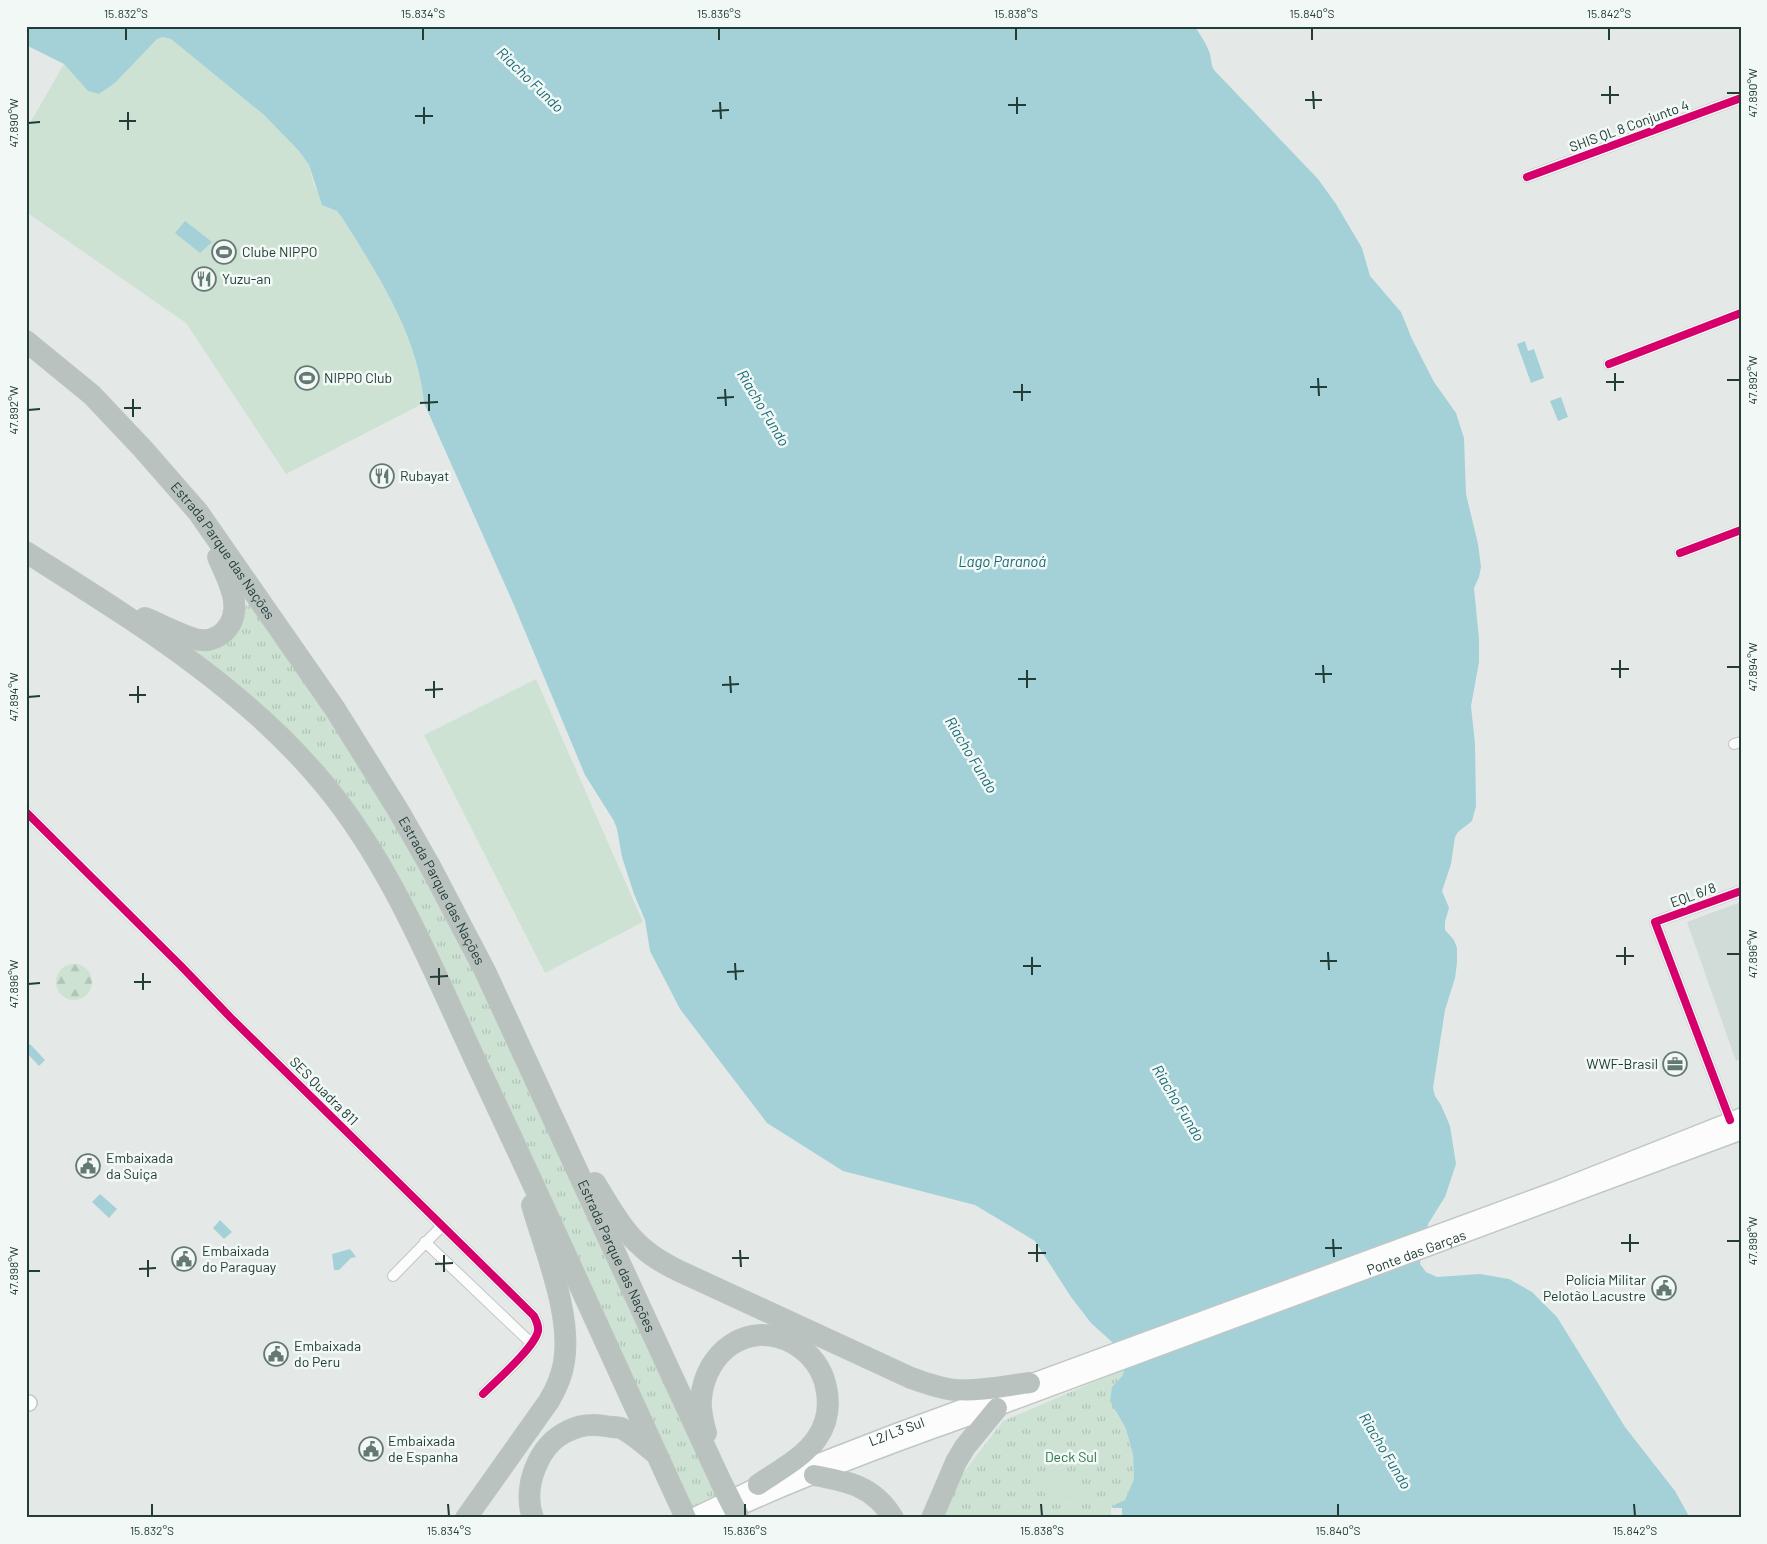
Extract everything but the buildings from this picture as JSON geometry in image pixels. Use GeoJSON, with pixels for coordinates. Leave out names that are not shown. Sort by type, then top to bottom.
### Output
{"type":"FeatureCollection","features":[{"type":"Feature","properties":{"kind":"highway","name":"Estrada Parque das Nações"},"geometry":{"type":"LineString","coordinates":[[26,341],[92,395],[143,449],[198,512],[335,709],[398,810],[430,866],[485,971],[739,1518]]}},
{"type":"Feature","properties":{"kind":"highway"},"geometry":{"type":"LineString","coordinates":[[104,602],[197,639],[209,640],[220,636],[229,627],[234,616],[235,606],[232,591],[198,512]]}},
{"type":"Feature","properties":{"kind":"highway"},"geometry":{"type":"LineString","coordinates":[[26,552],[204,670],[262,719],[293,749],[325,785],[358,830],[394,888],[524,1164],[676,1496],[688,1518]]}},
{"type":"Feature","properties":{"kind":"highway"},"geometry":{"type":"LineString","coordinates":[[553,1117],[625,1228],[642,1248],[663,1263],[911,1378],[933,1386],[955,1390],[973,1390],[1030,1383]]}},
{"type":"Feature","properties":{"kind":"highway"},"geometry":{"type":"LineString","coordinates":[[466,1518],[549,1401],[559,1382],[564,1363],[566,1347],[564,1320],[558,1288],[531,1201],[524,1164]]}},
{"type":"Feature","properties":{"kind":"highway"},"geometry":{"type":"LineString","coordinates":[[719,1478],[702,1418],[701,1400],[704,1384],[712,1365],[723,1351],[739,1339],[755,1335],[772,1335],[788,1341],[811,1356],[824,1377],[829,1402],[827,1418],[818,1437],[801,1455],[758,1485]]}},
{"type":"Feature","properties":{"kind":"highway"},"geometry":{"type":"LineString","coordinates":[[932,1518],[956,1462],[965,1447],[997,1408]]}},
{"type":"Feature","properties":{"kind":"highway"},"geometry":{"type":"LineString","coordinates":[[534,1518],[530,1501],[535,1469],[542,1455],[553,1442],[567,1431],[592,1424],[620,1428],[658,1456]]}},
{"type":"Feature","properties":{"kind":"highway"},"geometry":{"type":"LineString","coordinates":[[814,1475],[838,1479],[864,1488],[881,1502],[893,1518]]}},
{"type":"Feature","properties":{"kind":"main road","name":"Ponte das Garças"},"geometry":{"type":"LineString","coordinates":[[1091,1372],[1462,1230],[1554,1190],[1735,1118]]}},
{"type":"Feature","properties":{"kind":"main road","name":"Ponte das Garças"},"geometry":{"type":"LineString","coordinates":[[1107,1353],[1741,1132]]}},
{"type":"Feature","properties":{"kind":"main road","name":"L2/L3 Sul"},"geometry":{"type":"LineString","coordinates":[[688,1518],[758,1485],[1107,1353]]}},
{"type":"Feature","properties":{"kind":"main road","name":"L2/L3 Sul"},"geometry":{"type":"LineString","coordinates":[[716,1518],[814,1475],[909,1438],[997,1408],[1091,1372]]}},
{"type":"Feature","properties":{"kind":"street","name":"SHIS QL 8 Conjunto 4"},"geometry":{"type":"LineString","coordinates":[[1527,177],[1741,98]]}},
{"type":"Feature","properties":{"kind":"street"},"geometry":{"type":"LineString","coordinates":[[1609,364],[1741,313]]}},
{"type":"Feature","properties":{"kind":"street"},"geometry":{"type":"LineString","coordinates":[[1680,553],[1741,530]]}},
{"type":"Feature","properties":{"kind":"street","name":"SES Quadra 811"},"geometry":{"type":"LineString","coordinates":[[26,812],[182,966],[231,1018],[534,1316],[538,1326],[538,1333],[531,1344],[483,1394]]}},
{"type":"Feature","properties":{"kind":"street","name":"EQL 6/8"},"geometry":{"type":"LineString","coordinates":[[1735,1118],[1655,922],[1741,891]]}},
{"type":"Feature","properties":{"kind":"street"},"geometry":{"type":"LineString","coordinates":[[393,1276],[442,1226]]}},
{"type":"Feature","properties":{"kind":"street"},"geometry":{"type":"LineString","coordinates":[[425,1242],[531,1344]]}},
{"type":"Feature","properties":{"kind":"shaded area"},"geometry":{"type":"Polygon","coordinates":[[[1741,902],[1741,1059],[1736,1061],[1687,922],[1741,902]]]}},
{"type":"Feature","properties":{"kind":"green space","name":"Clube NIPPO"},"geometry":{"type":"Polygon","coordinates":[[[163,37],[171,39],[264,115],[299,151],[309,165],[314,185],[327,207],[337,211],[370,262],[405,330],[414,354],[424,403],[286,474],[186,323],[26,212],[26,130],[64,64],[88,91],[116,82],[157,39],[163,37]]]}},
{"type":"Feature","properties":{"kind":"green space"},"geometry":{"type":"Polygon","coordinates":[[[249,602],[311,689],[422,869],[503,1022],[731,1518],[697,1518],[381,850],[168,631],[226,638],[249,602]]]}},
{"type":"Feature","properties":{"kind":"green space"},"geometry":{"type":"Polygon","coordinates":[[[536,679],[643,922],[545,973],[424,735],[536,679]]]}},
{"type":"Feature","properties":{"kind":"green space"},"geometry":{"type":"Polygon","coordinates":[[[74,964],[81,965],[87,969],[91,975],[91,989],[87,995],[81,999],[74,1000],[67,999],[61,995],[57,989],[56,982],[57,975],[61,969],[67,965],[74,964]]]}},
{"type":"Feature","properties":{"kind":"green space","name":"Deck Sul"},"geometry":{"type":"Polygon","coordinates":[[[1124,1369],[1123,1375],[1112,1387],[1116,1413],[1126,1429],[1133,1455],[1134,1479],[1125,1500],[1113,1507],[1111,1518],[942,1518],[957,1481],[1003,1421],[1124,1369]]]}},
{"type":"Feature","properties":{"kind":"green space"},"geometry":{"type":"Polygon","coordinates":[[[1075,1476],[1076,1496],[1045,1497],[1044,1477],[1075,1476]]]}},
{"type":"Feature","properties":{"kind":"green space"},"geometry":{"type":"Polygon","coordinates":[[[1081,1510],[1081,1518],[1051,1518],[1050,1511],[1081,1510]]]}},
{"type":"Feature","properties":{"kind":"water","name":"Lago Paranoá"},"geometry":{"type":"Polygon","coordinates":[[[26,26],[1195,26],[1209,52],[1214,70],[1318,179],[1336,204],[1362,248],[1370,276],[1401,312],[1412,339],[1434,382],[1456,413],[1464,438],[1466,494],[1478,544],[1481,567],[1474,588],[1479,639],[1479,662],[1471,706],[1475,744],[1476,806],[1472,821],[1458,832],[1455,837],[1451,864],[1442,891],[1449,908],[1445,930],[1454,940],[1457,948],[1457,963],[1455,978],[1445,1010],[1433,1088],[1450,1126],[1456,1164],[1445,1197],[1428,1224],[1420,1264],[1426,1272],[1437,1277],[1480,1274],[1509,1279],[1532,1292],[1557,1317],[1625,1427],[1675,1491],[1690,1518],[1111,1518],[1113,1507],[1125,1500],[1134,1479],[1133,1455],[1126,1429],[1110,1401],[1112,1387],[1123,1375],[1124,1369],[1112,1342],[1091,1323],[1071,1297],[1035,1241],[975,1205],[843,1171],[767,1123],[680,1009],[650,951],[645,920],[622,857],[614,821],[585,775],[514,605],[424,403],[414,354],[405,330],[370,262],[343,219],[337,211],[322,205],[309,165],[299,151],[264,115],[171,39],[163,37],[157,39],[116,82],[99,94],[88,91],[64,64],[26,45],[26,26]]]}},
{"type":"Feature","properties":{"kind":"water"},"geometry":{"type":"Polygon","coordinates":[[[185,221],[212,242],[200,253],[175,233],[185,221]]]}},
{"type":"Feature","properties":{"kind":"water"},"geometry":{"type":"Polygon","coordinates":[[[1525,341],[1528,351],[1534,349],[1544,378],[1531,383],[1517,344],[1525,341]]]}},
{"type":"Feature","properties":{"kind":"water"},"geometry":{"type":"Polygon","coordinates":[[[1561,397],[1568,417],[1558,421],[1550,401],[1561,397]]]}},
{"type":"Feature","properties":{"kind":"water"},"geometry":{"type":"Polygon","coordinates":[[[30,1044],[45,1060],[39,1066],[26,1052],[26,1047],[30,1044]]]}},
{"type":"Feature","properties":{"kind":"water"},"geometry":{"type":"Polygon","coordinates":[[[100,1194],[117,1209],[109,1218],[92,1202],[100,1194]]]}},
{"type":"Feature","properties":{"kind":"water"},"geometry":{"type":"Polygon","coordinates":[[[220,1220],[232,1232],[224,1239],[213,1228],[220,1220]]]}},
{"type":"Feature","properties":{"kind":"water"},"geometry":{"type":"Polygon","coordinates":[[[350,1249],[356,1257],[351,1258],[339,1270],[334,1270],[332,1254],[350,1249]]]}},
{"type":"Feature","properties":{"kind":"pier"},"geometry":{"type":"Polygon","coordinates":[[[1111,1508],[1122,1508],[1122,1518],[1111,1518],[1111,1508]]]}},
{"type":"Feature","properties":{"kind":"cycle path"},"geometry":{"type":"LineString","coordinates":[[1527,177],[1741,98]]}},
{"type":"Feature","properties":{"kind":"cycle path"},"geometry":{"type":"LineString","coordinates":[[1609,364],[1741,313]]}},
{"type":"Feature","properties":{"kind":"cycle path"},"geometry":{"type":"LineString","coordinates":[[1680,553],[1741,530]]}},
{"type":"Feature","properties":{"kind":"cycle path"},"geometry":{"type":"LineString","coordinates":[[26,812],[231,1018],[534,1316],[538,1331],[530,1346],[483,1394]]}},
{"type":"Feature","properties":{"kind":"cycle path"},"geometry":{"type":"LineString","coordinates":[[1730,1120],[1655,922],[1741,891]]}},
{"type":"Feature","properties":{"kind":"place","name":"Clube NIPPO"},"geometry":{"type":"Point","coordinates":[224,252]}},
{"type":"Feature","properties":{"kind":"place","name":"Yuzu-an"},"geometry":{"type":"Point","coordinates":[204,279]}},
{"type":"Feature","properties":{"kind":"place","name":"NIPPO Club"},"geometry":{"type":"Point","coordinates":[307,378]}},
{"type":"Feature","properties":{"kind":"place","name":"Rubayat"},"geometry":{"type":"Point","coordinates":[382,476]}},
{"type":"Feature","properties":{"kind":"place","name":"WWF-Brasil"},"geometry":{"type":"Point","coordinates":[1675,1064]}},
{"type":"Feature","properties":{"kind":"place","name":"Embaixada da Suiça"},"geometry":{"type":"Point","coordinates":[88,1166]}},
{"type":"Feature","properties":{"kind":"place","name":"Embaixada do Paraguay"},"geometry":{"type":"Point","coordinates":[184,1259]}},
{"type":"Feature","properties":{"kind":"place","name":"Polícia Militar Pelotão Lacustre"},"geometry":{"type":"Point","coordinates":[1664,1288]}},
{"type":"Feature","properties":{"kind":"place","name":"Embaixada do Peru"},"geometry":{"type":"Point","coordinates":[276,1354]}},
{"type":"Feature","properties":{"kind":"place","name":"Embaixada de Espanha"},"geometry":{"type":"Point","coordinates":[371,1449]}},
{"type":"Feature","properties":{"kind":"water label","name":"Riacho Fundo"},"geometry":{"type":"Point","coordinates":[530,80]}},
{"type":"Feature","properties":{"kind":"water label","name":"Riacho Fundo"},"geometry":{"type":"Point","coordinates":[763,408]}},
{"type":"Feature","properties":{"kind":"water label","name":"Riacho Fundo"},"geometry":{"type":"Point","coordinates":[971,755]}},
{"type":"Feature","properties":{"kind":"water label","name":"Riacho Fundo"},"geometry":{"type":"Point","coordinates":[1178,1103]}},
{"type":"Feature","properties":{"kind":"water label","name":"Riacho Fundo"},"geometry":{"type":"Point","coordinates":[1385,1451]}}]}
